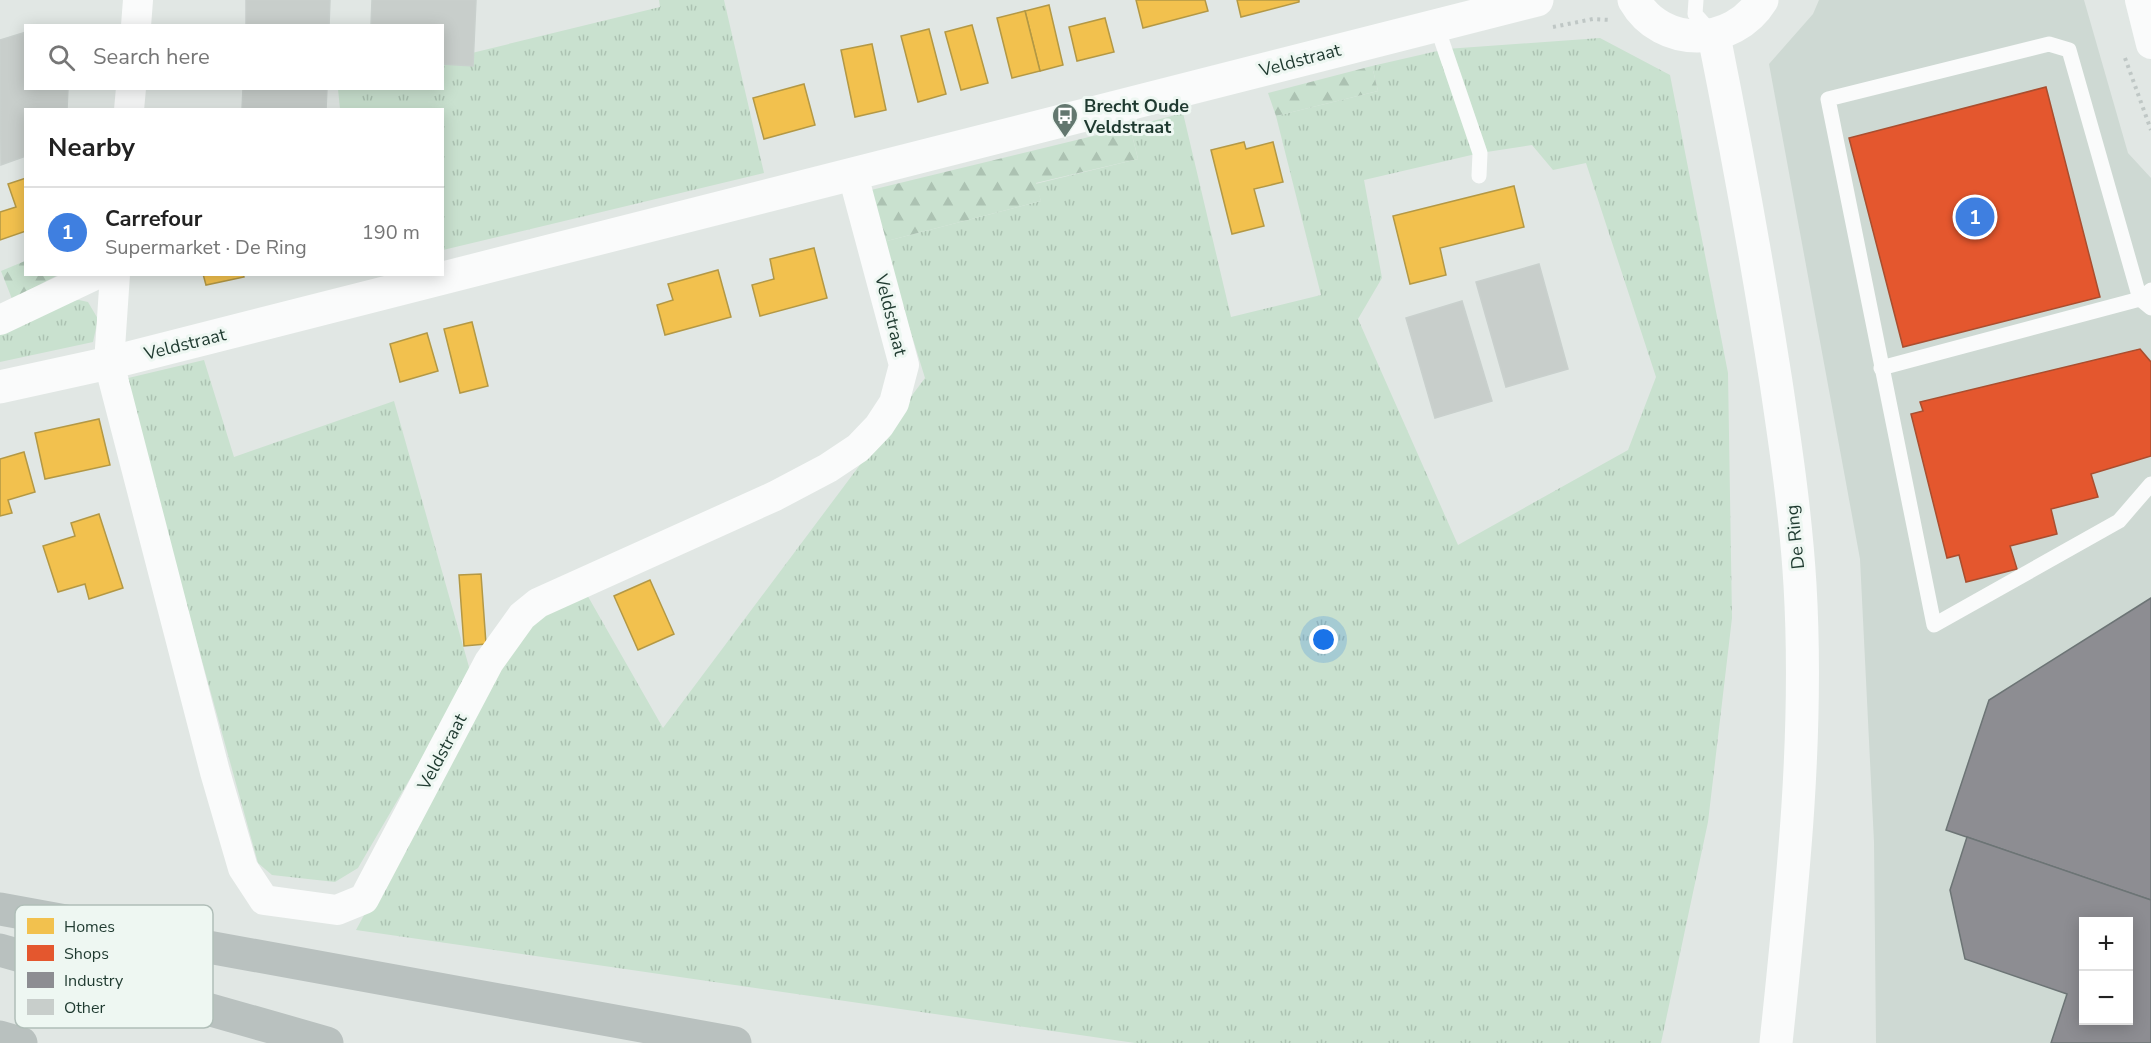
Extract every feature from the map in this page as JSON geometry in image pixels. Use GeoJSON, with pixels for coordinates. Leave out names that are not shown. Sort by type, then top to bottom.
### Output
{"type":"FeatureCollection","features":[{"type":"Feature","properties":{"kind":"highway"},"geometry":{"type":"LineString","coordinates":[[0,909],[15,912]]}},
{"type":"Feature","properties":{"kind":"highway"},"geometry":{"type":"LineString","coordinates":[[213,948],[735,1043]]}},
{"type":"Feature","properties":{"kind":"highway"},"geometry":{"type":"LineString","coordinates":[[0,950],[15,954]]}},
{"type":"Feature","properties":{"kind":"highway"},"geometry":{"type":"LineString","coordinates":[[213,1011],[327,1043]]}},
{"type":"Feature","properties":{"kind":"highway"},"geometry":{"type":"LineString","coordinates":[[0,1037],[21,1043]]}},
{"type":"Feature","properties":{"kind":"street"},"geometry":{"type":"LineString","coordinates":[[136,24],[138,0]]}},
{"type":"Feature","properties":{"kind":"street","name":"Veldstraat"},"geometry":{"type":"LineString","coordinates":[[0,387],[109,363],[1537,0]]}},
{"type":"Feature","properties":{"kind":"street"},"geometry":{"type":"LineString","coordinates":[[1634,0],[1651,20],[1671,32],[1694,37],[1714,36],[1738,26],[1756,10],[1762,0]]}},
{"type":"Feature","properties":{"kind":"street"},"geometry":{"type":"LineString","coordinates":[[2137,47],[2140,0]]}},
{"type":"Feature","properties":{"kind":"street","name":"De Ring"},"geometry":{"type":"LineString","coordinates":[[1714,36],[1768,333],[1785,446],[1800,584],[1802,718],[1796,850],[1776,1043]]}},
{"type":"Feature","properties":{"kind":"street"},"geometry":{"type":"LineString","coordinates":[[129,108],[130,90]]}},
{"type":"Feature","properties":{"kind":"street","name":"Veldstraat"},"geometry":{"type":"LineString","coordinates":[[109,363],[215,772],[243,868],[264,900],[337,910],[364,899],[489,662],[522,616],[538,603],[775,496],[828,468],[858,448],[879,426],[894,403],[904,365],[854,175]]}},
{"type":"Feature","properties":{"kind":"street"},"geometry":{"type":"LineString","coordinates":[[0,320],[93,276]]}},
{"type":"Feature","properties":{"kind":"street"},"geometry":{"type":"LineString","coordinates":[[109,363],[115,276]]}},
{"type":"Feature","properties":{"kind":"lane"},"geometry":{"type":"LineString","coordinates":[[1696,0],[1695,14],[1714,36]]}},
{"type":"Feature","properties":{"kind":"lane"},"geometry":{"type":"LineString","coordinates":[[1436,24],[1480,153],[1479,176]]}},
{"type":"Feature","properties":{"kind":"lane"},"geometry":{"type":"LineString","coordinates":[[1881,368],[2147,299],[2069,51],[2049,44],[1828,99],[1881,368],[1934,625],[2120,521],[2151,484]]}},
{"type":"Feature","properties":{"kind":"path"},"geometry":{"type":"LineString","coordinates":[[2137,47],[2135,92],[2151,130]]}},
{"type":"Feature","properties":{"kind":"shaded area"},"geometry":{"type":"Polygon","coordinates":[[[1819,0],[2084,0],[2128,153],[2151,178],[2151,1043],[1876,1043],[1874,842],[1860,559],[1769,64],[1813,14],[1819,0]]]}},
{"type":"Feature","properties":{"kind":"green space"},"geometry":{"type":"Polygon","coordinates":[[[659,0],[724,0],[764,173],[444,250],[444,108],[340,108],[338,90],[444,90],[444,60],[660,7],[659,0]]]}},
{"type":"Feature","properties":{"kind":"green space"},"geometry":{"type":"Polygon","coordinates":[[[1600,38],[1670,75],[1728,373],[1732,618],[1708,822],[1661,1043],[1135,1043],[356,930],[512,640],[551,607],[586,593],[663,728],[925,378],[883,242],[1041,201],[1035,184],[1138,159],[1130,127],[1183,113],[1231,317],[1321,295],[1276,116],[1378,91],[1372,66],[1446,49],[1600,38]],[[1532,145],[1480,153],[1364,180],[1382,278],[1358,319],[1458,545],[1628,450],[1656,377],[1586,163],[1553,170],[1532,145]]]}},
{"type":"Feature","properties":{"kind":"green space"},"geometry":{"type":"Polygon","coordinates":[[[1372,66],[1378,91],[1276,116],[1268,93],[1372,66]]]}},
{"type":"Feature","properties":{"kind":"green space"},"geometry":{"type":"Polygon","coordinates":[[[1130,127],[1138,159],[1036,183],[1041,201],[883,242],[871,190],[1130,127]]]}},
{"type":"Feature","properties":{"kind":"green space"},"geometry":{"type":"Polygon","coordinates":[[[24,261],[24,276],[56,276],[12,299],[1,271],[24,261]]]}},
{"type":"Feature","properties":{"kind":"green space"},"geometry":{"type":"Polygon","coordinates":[[[68,301],[88,302],[98,319],[93,342],[0,362],[0,334],[68,301]]]}},
{"type":"Feature","properties":{"kind":"green space"},"geometry":{"type":"Polygon","coordinates":[[[204,360],[234,457],[394,401],[471,674],[358,868],[335,882],[272,875],[258,863],[124,379],[204,360]]]}},
{"type":"Feature","properties":{"kind":"building: Homes"},"geometry":{"type":"Polygon","coordinates":[[[1136,0],[1205,0],[1208,11],[1143,28],[1136,0]]]}},
{"type":"Feature","properties":{"kind":"building: Homes"},"geometry":{"type":"Polygon","coordinates":[[[1237,0],[1299,0],[1299,2],[1241,17],[1237,0]]]}},
{"type":"Feature","properties":{"kind":"building: Homes"},"geometry":{"type":"Polygon","coordinates":[[[1049,5],[1063,65],[1040,71],[1025,11],[1049,5]]]}},
{"type":"Feature","properties":{"kind":"building: Homes"},"geometry":{"type":"Polygon","coordinates":[[[1025,11],[1040,71],[1012,78],[997,18],[1025,11]]]}},
{"type":"Feature","properties":{"kind":"building: Homes"},"geometry":{"type":"Polygon","coordinates":[[[1105,18],[1114,52],[1077,61],[1069,27],[1105,18]]]}},
{"type":"Feature","properties":{"kind":"building: Homes"},"geometry":{"type":"Polygon","coordinates":[[[972,25],[988,83],[961,90],[945,32],[972,25]]]}},
{"type":"Feature","properties":{"kind":"building: Homes"},"geometry":{"type":"Polygon","coordinates":[[[929,29],[946,94],[918,102],[901,36],[929,29]]]}},
{"type":"Feature","properties":{"kind":"building: Homes"},"geometry":{"type":"Polygon","coordinates":[[[872,44],[886,110],[855,117],[841,50],[872,44]]]}},
{"type":"Feature","properties":{"kind":"building: Homes"},"geometry":{"type":"Polygon","coordinates":[[[804,84],[815,125],[764,139],[753,98],[804,84]]]}},
{"type":"Feature","properties":{"kind":"building: Homes"},"geometry":{"type":"Polygon","coordinates":[[[1244,142],[1246,149],[1273,142],[1283,182],[1254,189],[1264,226],[1232,234],[1211,150],[1244,142]]]}},
{"type":"Feature","properties":{"kind":"building: Homes"},"geometry":{"type":"Polygon","coordinates":[[[24,179],[24,232],[0,240],[0,212],[16,207],[8,184],[24,179]]]}},
{"type":"Feature","properties":{"kind":"building: Homes"},"geometry":{"type":"Polygon","coordinates":[[[1514,186],[1524,227],[1440,248],[1446,275],[1410,284],[1393,216],[1514,186]]]}},
{"type":"Feature","properties":{"kind":"building: Homes"},"geometry":{"type":"Polygon","coordinates":[[[814,248],[827,298],[760,316],[752,285],[774,279],[770,259],[814,248]]]}},
{"type":"Feature","properties":{"kind":"building: Homes"},"geometry":{"type":"Polygon","coordinates":[[[718,270],[731,317],[665,335],[657,305],[673,300],[668,284],[718,270]]]}},
{"type":"Feature","properties":{"kind":"building: Homes"},"geometry":{"type":"Polygon","coordinates":[[[204,276],[244,277],[206,285],[204,276]]]}},
{"type":"Feature","properties":{"kind":"building: Homes"},"geometry":{"type":"Polygon","coordinates":[[[472,322],[488,386],[460,393],[444,329],[472,322]]]}},
{"type":"Feature","properties":{"kind":"building: Homes"},"geometry":{"type":"Polygon","coordinates":[[[427,333],[438,371],[400,382],[390,344],[427,333]]]}},
{"type":"Feature","properties":{"kind":"building: Homes"},"geometry":{"type":"Polygon","coordinates":[[[99,419],[110,465],[45,479],[35,433],[99,419]]]}},
{"type":"Feature","properties":{"kind":"building: Homes"},"geometry":{"type":"Polygon","coordinates":[[[24,452],[35,492],[8,500],[12,513],[0,516],[0,459],[24,452]]]}},
{"type":"Feature","properties":{"kind":"building: Homes"},"geometry":{"type":"Polygon","coordinates":[[[99,514],[123,588],[89,599],[85,584],[58,592],[43,546],[75,536],[71,523],[99,514]]]}},
{"type":"Feature","properties":{"kind":"building: Homes"},"geometry":{"type":"Polygon","coordinates":[[[481,574],[486,644],[464,646],[459,575],[481,574]]]}},
{"type":"Feature","properties":{"kind":"building: Homes"},"geometry":{"type":"Polygon","coordinates":[[[650,580],[674,634],[638,650],[614,596],[650,580]]]}},
{"type":"Feature","properties":{"kind":"building: Shops"},"geometry":{"type":"Polygon","coordinates":[[[2046,87],[2100,297],[1903,347],[1849,138],[2046,87]]]}},
{"type":"Feature","properties":{"kind":"building: Shops"},"geometry":{"type":"Polygon","coordinates":[[[2140,349],[2151,362],[2151,456],[2091,474],[2098,497],[2051,509],[2057,534],[2010,546],[2017,569],[1966,582],[1959,555],[1947,558],[1911,414],[1923,411],[1920,402],[2140,349]]]}},
{"type":"Feature","properties":{"kind":"building: Industry"},"geometry":{"type":"Polygon","coordinates":[[[2151,598],[2151,900],[1946,830],[1989,700],[2151,598]]]}},
{"type":"Feature","properties":{"kind":"building: Industry"},"geometry":{"type":"Polygon","coordinates":[[[1967,837],[2151,900],[2151,1043],[2051,1043],[2067,994],[1965,959],[1950,890],[1967,837]]]}},
{"type":"Feature","properties":{"kind":"building: Other"},"geometry":{"type":"Polygon","coordinates":[[[246,0],[330,0],[329,24],[246,24],[246,0]]]}},
{"type":"Feature","properties":{"kind":"building: Other"},"geometry":{"type":"Polygon","coordinates":[[[372,0],[476,0],[473,66],[444,64],[444,24],[371,24],[372,0]]]}},
{"type":"Feature","properties":{"kind":"building: Other"},"geometry":{"type":"Polygon","coordinates":[[[24,33],[24,90],[68,90],[67,108],[24,108],[24,157],[1,165],[0,40],[24,33]]]}},
{"type":"Feature","properties":{"kind":"building: Other"},"geometry":{"type":"Polygon","coordinates":[[[243,90],[327,90],[326,108],[242,108],[243,90]]]}},
{"type":"Feature","properties":{"kind":"building: Other"},"geometry":{"type":"Polygon","coordinates":[[[1539,264],[1568,369],[1506,387],[1476,282],[1539,264]]]}},
{"type":"Feature","properties":{"kind":"building: Other"},"geometry":{"type":"Polygon","coordinates":[[[1462,301],[1492,401],[1435,418],[1406,318],[1462,301]]]}},
{"type":"Feature","properties":{"kind":"place","name":"Brecht Oude Veldstraat"},"geometry":{"type":"Point","coordinates":[1065,139]}},
{"type":"Feature","properties":{"kind":"place","name":"Carrefour"},"geometry":{"type":"Point","coordinates":[1975,217]}}]}
